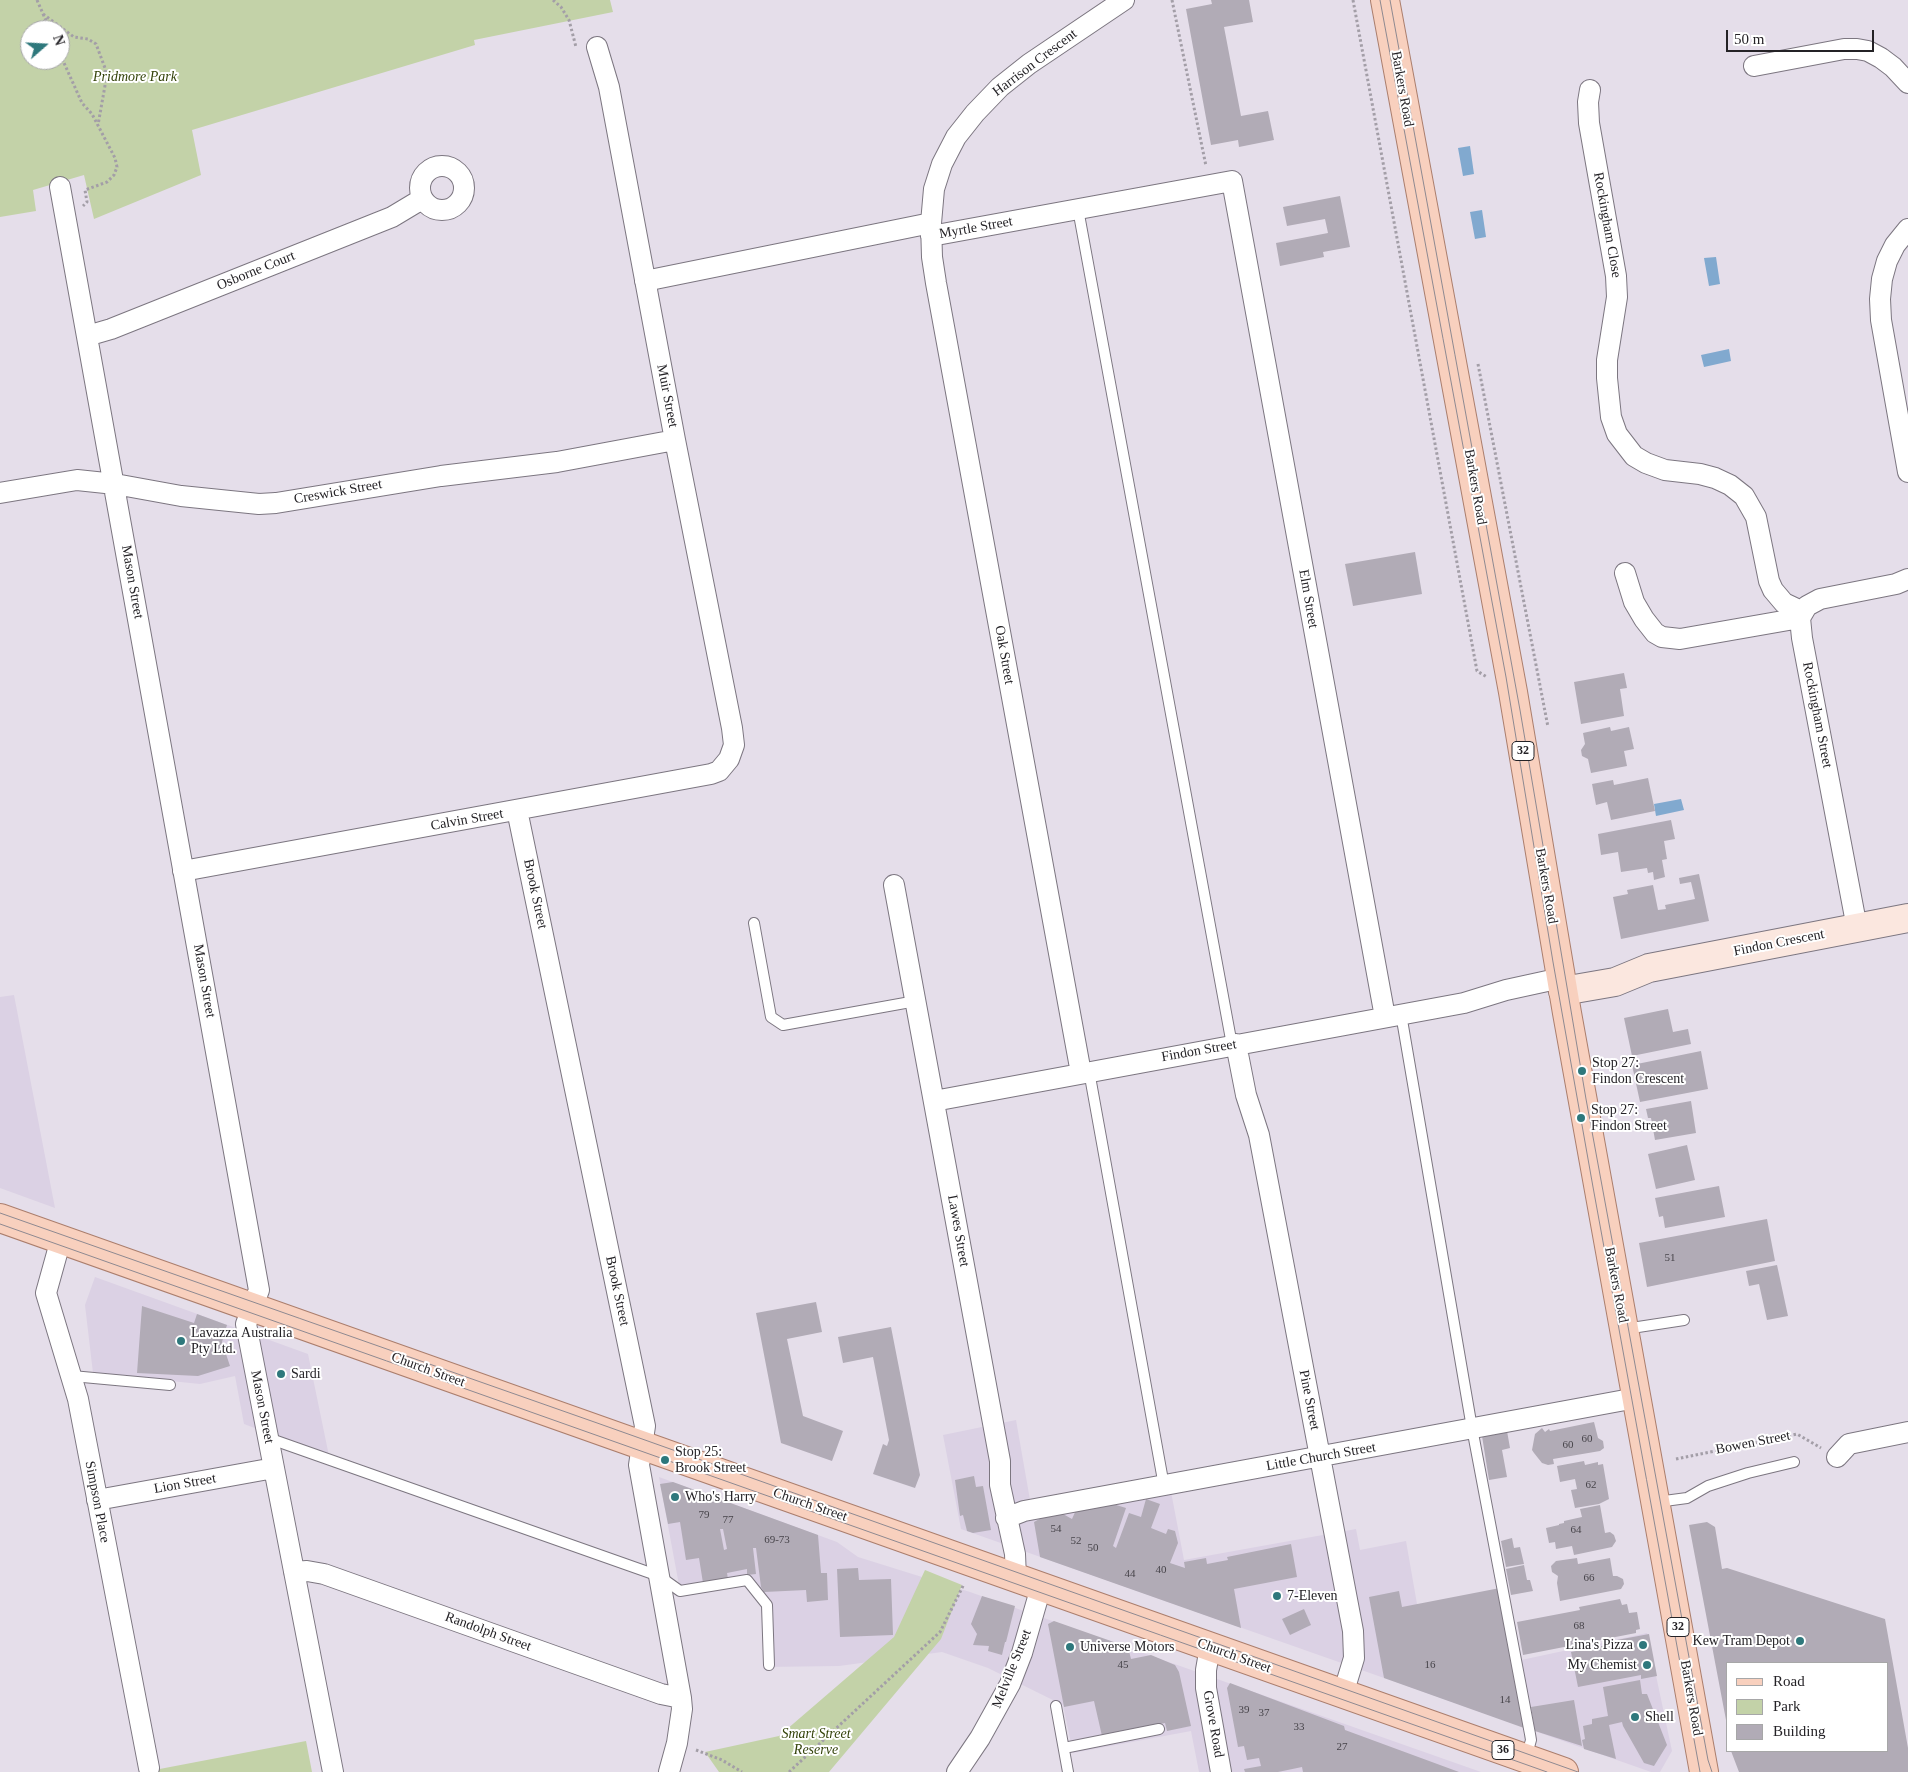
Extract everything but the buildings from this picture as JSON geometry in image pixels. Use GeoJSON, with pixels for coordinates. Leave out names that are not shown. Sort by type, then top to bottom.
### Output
{"type":"FeatureCollection","features":[{"type":"Feature","properties":{"kind":"main road","name":"Barkers Road"},"geometry":{"type":"LineString","coordinates":[[1385,0],[1513,692],[1562,984],[1704,1772]]}},
{"type":"Feature","properties":{"kind":"main road","name":"Church Street"},"geometry":{"type":"LineString","coordinates":[[0,1218],[1564,1772]]}},
{"type":"Feature","properties":{"kind":"street","name":"Harrison Crescent"},"geometry":{"type":"LineString","coordinates":[[931,230],[934,189],[942,164],[956,137],[974,113],[1029,64],[1124,0]]}},
{"type":"Feature","properties":{"kind":"street","name":"Muir Street"},"geometry":{"type":"LineString","coordinates":[[597,47],[609,87],[734,745]]}},
{"type":"Feature","properties":{"kind":"street"},"geometry":{"type":"LineString","coordinates":[[1754,66],[1844,49],[1857,49],[1868,51],[1881,58],[1893,67],[1908,83]]}},
{"type":"Feature","properties":{"kind":"street","name":"Rockingham Close"},"geometry":{"type":"LineString","coordinates":[[1590,90],[1588,102],[1589,123],[1616,276],[1617,297],[1607,360],[1607,378],[1611,417],[1617,434],[1634,456],[1646,463],[1665,470],[1700,474],[1715,478],[1730,485],[1744,496],[1756,517],[1772,590],[1784,603],[1802,615]]}},
{"type":"Feature","properties":{"kind":"street","name":"Myrtle Street"},"geometry":{"type":"LineString","coordinates":[[645,281],[931,230],[1078,209],[1232,181]]}},
{"type":"Feature","properties":{"kind":"street","name":"Elm Street"},"geometry":{"type":"LineString","coordinates":[[1232,181],[1393,1015]]}},
{"type":"Feature","properties":{"kind":"street","name":"Mason Street"},"geometry":{"type":"LineString","coordinates":[[60,187],[260,1290],[246,1324],[333,1772]]}},
{"type":"Feature","properties":{"kind":"street","name":"Osborne Court"},"geometry":{"type":"LineString","coordinates":[[87,336],[111,329],[392,217],[422,199]]}},
{"type":"Feature","properties":{"kind":"street"},"geometry":{"type":"LineString","coordinates":[[1908,229],[1895,245],[1887,261],[1882,279],[1880,299],[1881,320],[1908,472]]}},
{"type":"Feature","properties":{"kind":"street","name":"Oak Street"},"geometry":{"type":"LineString","coordinates":[[931,230],[936,283],[1085,1072]]}},
{"type":"Feature","properties":{"kind":"street","name":"Creswick Street"},"geometry":{"type":"LineString","coordinates":[[0,493],[77,480],[115,484],[181,496],[259,504],[276,503],[440,476],[557,462],[675,440]]}},
{"type":"Feature","properties":{"kind":"street"},"geometry":{"type":"LineString","coordinates":[[1625,573],[1634,602],[1655,633],[1662,637],[1680,639],[1802,615],[1807,606],[1820,599],[1896,584],[1908,579]]}},
{"type":"Feature","properties":{"kind":"street","name":"Rockingham Street"},"geometry":{"type":"LineString","coordinates":[[1802,615],[1802,638],[1857,928]]}},
{"type":"Feature","properties":{"kind":"street","name":"Calvin Street"},"geometry":{"type":"LineString","coordinates":[[184,870],[711,774],[725,766],[734,745]]}},
{"type":"Feature","properties":{"kind":"street","name":"Brook Street"},"geometry":{"type":"LineString","coordinates":[[517,810],[645,1426],[638,1465],[682,1709],[677,1743],[669,1772]]}},
{"type":"Feature","properties":{"kind":"street","name":"Lawes Street"},"geometry":{"type":"LineString","coordinates":[[894,885],[1000,1461],[1000,1485],[1015,1554],[1016,1578]]}},
{"type":"Feature","properties":{"kind":"street","name":"Findon Crescent"},"geometry":{"type":"LineString","coordinates":[[1562,984],[1613,968],[1649,968],[1908,918]]}},
{"type":"Feature","properties":{"kind":"street","name":"Findon Street"},"geometry":{"type":"LineString","coordinates":[[934,1101],[1464,1003],[1506,990],[1562,984]]}},
{"type":"Feature","properties":{"kind":"street","name":"Pine Street"},"geometry":{"type":"LineString","coordinates":[[1239,1044],[1246,1095],[1259,1135],[1354,1648],[1353,1666],[1343,1694]]}},
{"type":"Feature","properties":{"kind":"street","name":"Simpson Place"},"geometry":{"type":"LineString","coordinates":[[61,1239],[46,1293],[72,1376],[149,1768]]}},
{"type":"Feature","properties":{"kind":"street","name":"Little Church Street"},"geometry":{"type":"LineString","coordinates":[[1006,1518],[1024,1511],[1636,1398]]}},
{"type":"Feature","properties":{"kind":"street"},"geometry":{"type":"LineString","coordinates":[[1837,1457],[1849,1444],[1908,1432]]}},
{"type":"Feature","properties":{"kind":"street","name":"Lion Street"},"geometry":{"type":"LineString","coordinates":[[97,1500],[274,1468]]}},
{"type":"Feature","properties":{"kind":"street","name":"Randolph Street"},"geometry":{"type":"LineString","coordinates":[[294,1572],[306,1571],[324,1574],[652,1690],[681,1698]]}},
{"type":"Feature","properties":{"kind":"street","name":"Melville Street"},"geometry":{"type":"LineString","coordinates":[[957,1772],[980,1738],[1010,1684],[1022,1653],[1041,1587]]}},
{"type":"Feature","properties":{"kind":"street","name":"Grove Road"},"geometry":{"type":"LineString","coordinates":[[1210,1647],[1206,1670],[1206,1688],[1222,1772]]}},
{"type":"Feature","properties":{"kind":"lane"},"geometry":{"type":"LineString","coordinates":[[1078,209],[1239,1044]]}},
{"type":"Feature","properties":{"kind":"lane"},"geometry":{"type":"LineString","coordinates":[[754,923],[771,1017],[783,1025],[916,1001]]}},
{"type":"Feature","properties":{"kind":"lane"},"geometry":{"type":"LineString","coordinates":[[1393,1015],[1530,1734],[1531,1740],[1526,1758]]}},
{"type":"Feature","properties":{"kind":"lane"},"geometry":{"type":"LineString","coordinates":[[1085,1072],[1164,1486]]}},
{"type":"Feature","properties":{"kind":"lane"},"geometry":{"type":"LineString","coordinates":[[1624,1329],[1684,1320]]}},
{"type":"Feature","properties":{"kind":"lane"},"geometry":{"type":"LineString","coordinates":[[72,1376],[170,1385]]}},
{"type":"Feature","properties":{"kind":"lane"},"geometry":{"type":"LineString","coordinates":[[268,1438],[659,1576],[680,1591],[747,1580],[767,1605],[769,1665]]}},
{"type":"Feature","properties":{"kind":"lane"},"geometry":{"type":"LineString","coordinates":[[1655,1502],[1686,1498],[1708,1486],[1748,1473],[1794,1462]]}},
{"type":"Feature","properties":{"kind":"lane"},"geometry":{"type":"LineString","coordinates":[[1056,1706],[1068,1772]]}},
{"type":"Feature","properties":{"kind":"lane"},"geometry":{"type":"LineString","coordinates":[[1064,1748],[1159,1729]]}},
{"type":"Feature","properties":{"kind":"path"},"geometry":{"type":"LineString","coordinates":[[37,0],[46,20]]}},
{"type":"Feature","properties":{"kind":"path"},"geometry":{"type":"LineString","coordinates":[[553,0],[569,20],[576,49]]}},
{"type":"Feature","properties":{"kind":"path"},"geometry":{"type":"LineString","coordinates":[[1172,0],[1206,166]]}},
{"type":"Feature","properties":{"kind":"path"},"geometry":{"type":"LineString","coordinates":[[1353,0],[1477,671]]}},
{"type":"Feature","properties":{"kind":"path"},"geometry":{"type":"LineString","coordinates":[[43,14],[74,37],[88,38],[96,44],[105,68],[106,80],[98,125]]}},
{"type":"Feature","properties":{"kind":"path"},"geometry":{"type":"LineString","coordinates":[[66,222],[87,202],[85,190],[107,182],[114,175],[117,167],[115,158],[92,114],[82,103],[67,70]]}},
{"type":"Feature","properties":{"kind":"path","name":"Bowen Street"},"geometry":{"type":"LineString","coordinates":[[1676,1459],[1797,1434],[1837,1457]]}},
{"type":"Feature","properties":{"kind":"path"},"geometry":{"type":"LineString","coordinates":[[789,1772],[940,1632],[964,1586],[970,1562]]}},
{"type":"Feature","properties":{"kind":"path"},"geometry":{"type":"LineString","coordinates":[[677,1743],[722,1760],[742,1772]]}},
{"type":"Feature","properties":{"kind":"shaded area"},"geometry":{"type":"Polygon","coordinates":[[[14,995],[55,1208],[0,1188],[0,997],[14,995]]]}},
{"type":"Feature","properties":{"kind":"shaded area"},"geometry":{"type":"Polygon","coordinates":[[[95,1277],[308,1354],[329,1456],[244,1424],[235,1376],[200,1384],[93,1373],[85,1305],[95,1277]]]}},
{"type":"Feature","properties":{"kind":"shaded area"},"geometry":{"type":"Polygon","coordinates":[[[1016,1420],[1030,1500],[1168,1476],[1184,1560],[1356,1529],[1360,1550],[1406,1541],[1417,1604],[1512,1662],[1647,1633],[1672,1751],[1660,1772],[1651,1772],[961,1529],[943,1435],[1016,1420]]]}},
{"type":"Feature","properties":{"kind":"shaded area"},"geometry":{"type":"Polygon","coordinates":[[[659,1477],[837,1542],[858,1557],[970,1592],[1481,1772],[1199,1772],[1191,1731],[1073,1753],[1063,1705],[988,1668],[942,1652],[839,1666],[764,1667],[761,1605],[745,1585],[681,1596],[659,1477]]]}},
{"type":"Feature","properties":{"kind":"green space","name":"Pridmore Park"},"geometry":{"type":"Polygon","coordinates":[[[0,0],[610,0],[613,12],[474,40],[475,45],[192,130],[201,175],[94,219],[84,175],[33,190],[36,211],[0,217],[0,0]]]}},
{"type":"Feature","properties":{"kind":"green space","name":"Smart Street Reserve"},"geometry":{"type":"Polygon","coordinates":[[[925,1570],[962,1585],[941,1639],[829,1772],[719,1772],[705,1752],[779,1736],[894,1637],[925,1570]]]}},
{"type":"Feature","properties":{"kind":"green space"},"geometry":{"type":"Polygon","coordinates":[[[306,1741],[312,1772],[144,1772],[306,1741]]]}},
{"type":"Feature","properties":{"kind":"water"},"geometry":{"type":"Polygon","coordinates":[[[1470,146],[1474,174],[1463,176],[1458,148],[1470,146]]]}},
{"type":"Feature","properties":{"kind":"water"},"geometry":{"type":"Polygon","coordinates":[[[1482,210],[1486,237],[1475,239],[1470,212],[1482,210]]]}},
{"type":"Feature","properties":{"kind":"water"},"geometry":{"type":"Polygon","coordinates":[[[1716,257],[1720,284],[1709,286],[1704,258],[1716,257]]]}},
{"type":"Feature","properties":{"kind":"water"},"geometry":{"type":"Polygon","coordinates":[[[1729,349],[1731,361],[1704,367],[1701,355],[1729,349]]]}},
{"type":"Feature","properties":{"kind":"water"},"geometry":{"type":"Polygon","coordinates":[[[1681,799],[1684,810],[1656,816],[1654,804],[1681,799]]]}},
{"type":"Feature","properties":{"kind":"tram line"},"geometry":{"type":"LineString","coordinates":[[1380,0],[1506,677],[1553,962],[1700,1772]]}},
{"type":"Feature","properties":{"kind":"tram line"},"geometry":{"type":"LineString","coordinates":[[1390,0],[1520,710],[1586,1099],[1708,1760],[1712,1772]]}},
{"type":"Feature","properties":{"kind":"tram line"},"geometry":{"type":"LineString","coordinates":[[0,1213],[1578,1772]]}},
{"type":"Feature","properties":{"kind":"tram line"},"geometry":{"type":"LineString","coordinates":[[0,1224],[1547,1772]]}},
{"type":"Feature","properties":{"kind":"place","name":"Stop 27: Findon Crescent"},"geometry":{"type":"Point","coordinates":[1582,1071]}},
{"type":"Feature","properties":{"kind":"place","name":"Stop 27: Findon Street"},"geometry":{"type":"Point","coordinates":[1581,1118]}},
{"type":"Feature","properties":{"kind":"place","name":"Lavazza Australia Pty Ltd."},"geometry":{"type":"Point","coordinates":[181,1341]}},
{"type":"Feature","properties":{"kind":"place","name":"Sardi"},"geometry":{"type":"Point","coordinates":[281,1374]}},
{"type":"Feature","properties":{"kind":"place","name":"Stop 25: Brook Street"},"geometry":{"type":"Point","coordinates":[665,1460]}},
{"type":"Feature","properties":{"kind":"place","name":"Who's Harry"},"geometry":{"type":"Point","coordinates":[675,1497]}},
{"type":"Feature","properties":{"kind":"place","name":"7-Eleven"},"geometry":{"type":"Point","coordinates":[1277,1596]}},
{"type":"Feature","properties":{"kind":"place","name":"Kew Tram Depot"},"geometry":{"type":"Point","coordinates":[1800,1641]}},
{"type":"Feature","properties":{"kind":"place","name":"Lina's Pizza"},"geometry":{"type":"Point","coordinates":[1643,1645]}},
{"type":"Feature","properties":{"kind":"place","name":"Universe Motors"},"geometry":{"type":"Point","coordinates":[1070,1647]}},
{"type":"Feature","properties":{"kind":"place","name":"My Chemist"},"geometry":{"type":"Point","coordinates":[1647,1665]}},
{"type":"Feature","properties":{"kind":"place","name":"Shell"},"geometry":{"type":"Point","coordinates":[1635,1717]}}]}
